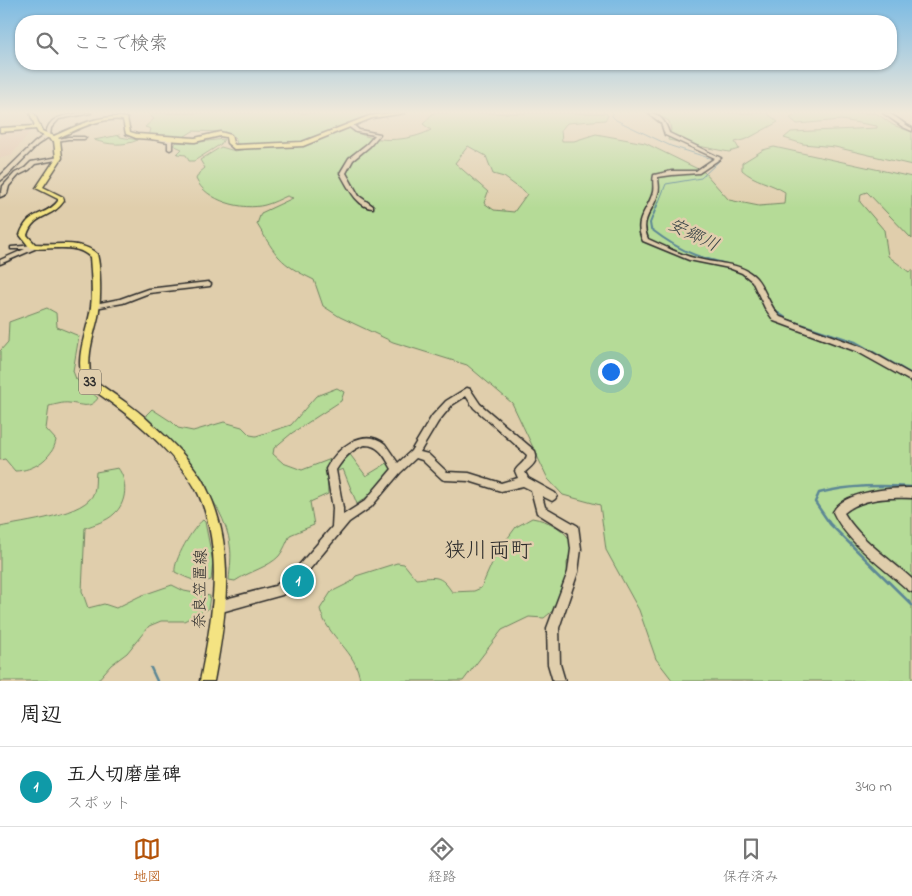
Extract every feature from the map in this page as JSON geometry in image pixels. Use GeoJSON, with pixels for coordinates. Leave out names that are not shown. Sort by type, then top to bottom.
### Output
{"type":"FeatureCollection","features":[{"type":"Feature","properties":{"kind":"main road"},"geometry":{"type":"LineString","coordinates":[[34,247],[23,235],[25,225],[30,220],[59,206],[61,201],[61,198],[39,188],[59,158],[54,145]]}},
{"type":"Feature","properties":{"kind":"main road"},"geometry":{"type":"LineString","coordinates":[[232,145],[234,147],[296,145]]}},
{"type":"Feature","properties":{"kind":"main road","name":"奈良笠置線"},"geometry":{"type":"LineString","coordinates":[[34,247],[80,247],[92,252],[94,256],[95,306],[85,348],[85,373],[87,380],[147,426],[166,445],[201,488],[210,508],[217,536],[220,569],[218,607],[207,681]]}},
{"type":"Feature","properties":{"kind":"street"},"geometry":{"type":"LineString","coordinates":[[0,179],[28,153],[31,147],[36,145]]}},
{"type":"Feature","properties":{"kind":"street"},"geometry":{"type":"LineString","coordinates":[[170,145],[170,149]]}},
{"type":"Feature","properties":{"kind":"street"},"geometry":{"type":"LineString","coordinates":[[371,145],[352,155],[343,173],[357,197],[372,207]]}},
{"type":"Feature","properties":{"kind":"street"},"geometry":{"type":"LineString","coordinates":[[692,145],[715,155],[717,159],[697,172],[672,172],[656,176],[656,194],[647,206],[641,223],[644,240],[691,259],[719,264],[744,272],[753,277],[768,310],[777,319],[861,350],[912,379]]}},
{"type":"Feature","properties":{"kind":"street"},"geometry":{"type":"LineString","coordinates":[[0,195],[7,191],[3,187],[33,163],[59,158]]}},
{"type":"Feature","properties":{"kind":"street"},"geometry":{"type":"LineString","coordinates":[[13,248],[34,247]]}},
{"type":"Feature","properties":{"kind":"street"},"geometry":{"type":"LineString","coordinates":[[0,262],[34,247]]}},
{"type":"Feature","properties":{"kind":"street"},"geometry":{"type":"LineString","coordinates":[[95,306],[121,301],[148,290],[208,284]]}},
{"type":"Feature","properties":{"kind":"street"},"geometry":{"type":"LineString","coordinates":[[218,607],[278,590],[306,566],[345,519],[368,504],[397,470],[414,454],[435,419],[449,403],[468,391],[476,406],[532,454],[531,461],[520,471],[524,481],[552,496]]}},
{"type":"Feature","properties":{"kind":"street"},"geometry":{"type":"LineString","coordinates":[[337,528],[338,508],[332,469],[339,456],[350,447],[365,440],[378,444],[387,452],[397,470]]}},
{"type":"Feature","properties":{"kind":"street"},"geometry":{"type":"LineString","coordinates":[[414,454],[425,457],[445,476],[469,477],[501,488],[524,481]]}},
{"type":"Feature","properties":{"kind":"street"},"geometry":{"type":"LineString","coordinates":[[535,487],[541,510],[574,530],[576,549],[573,572],[553,628],[554,664],[559,681]]}},
{"type":"Feature","properties":{"kind":"street"},"geometry":{"type":"LineString","coordinates":[[912,493],[876,496],[844,505],[838,512],[841,520],[912,586]]}},
{"type":"Feature","properties":{"kind":"shaded area"},"geometry":{"type":"Polygon","coordinates":[[[0,145],[20,145],[11,156],[0,158],[0,145]]]}},
{"type":"Feature","properties":{"kind":"green space"},"geometry":{"type":"Polygon","coordinates":[[[173,145],[220,145],[194,161],[189,161],[186,155],[177,154],[182,149],[173,145]]]}},
{"type":"Feature","properties":{"kind":"green space"},"geometry":{"type":"Polygon","coordinates":[[[240,145],[269,145],[245,146],[240,145]]]}},
{"type":"Feature","properties":{"kind":"green space"},"geometry":{"type":"Polygon","coordinates":[[[303,145],[649,145],[704,172],[729,200],[759,206],[784,204],[785,192],[747,174],[742,170],[742,163],[763,150],[774,147],[912,177],[912,239],[867,192],[861,194],[860,202],[884,230],[888,256],[909,272],[912,270],[912,681],[673,681],[656,659],[639,610],[606,550],[600,505],[563,495],[548,479],[512,403],[467,365],[393,342],[340,317],[323,306],[314,280],[286,264],[269,244],[257,224],[261,213],[293,198],[287,196],[268,204],[246,207],[226,203],[216,198],[201,187],[196,179],[205,168],[200,160],[221,147],[235,151],[263,146],[297,147],[303,145]],[[468,146],[455,163],[488,192],[484,203],[494,210],[514,212],[527,194],[504,177],[493,174],[486,156],[468,146]]]}},
{"type":"Feature","properties":{"kind":"green space"},"geometry":{"type":"Polygon","coordinates":[[[692,145],[737,145],[739,149],[729,152],[692,145]]]}},
{"type":"Feature","properties":{"kind":"green space"},"geometry":{"type":"Polygon","coordinates":[[[811,145],[912,145],[912,165],[835,147],[811,145]]]}},
{"type":"Feature","properties":{"kind":"green space"},"geometry":{"type":"Polygon","coordinates":[[[47,308],[56,313],[57,327],[79,336],[73,371],[76,379],[98,398],[95,402],[88,405],[62,403],[49,406],[46,429],[56,440],[51,452],[35,466],[15,471],[5,459],[0,460],[0,351],[8,342],[9,322],[47,308]]]}},
{"type":"Feature","properties":{"kind":"green space"},"geometry":{"type":"Polygon","coordinates":[[[337,388],[344,392],[341,401],[292,433],[274,448],[273,454],[283,463],[302,470],[331,459],[346,449],[366,476],[389,462],[393,469],[381,487],[357,504],[343,469],[327,475],[328,494],[310,502],[314,525],[290,535],[281,554],[275,560],[235,581],[229,580],[230,545],[219,511],[197,478],[146,419],[146,415],[152,409],[178,428],[193,431],[224,422],[242,427],[250,435],[256,436],[291,425],[316,396],[337,388]]]}},
{"type":"Feature","properties":{"kind":"green space"},"geometry":{"type":"Polygon","coordinates":[[[118,468],[125,485],[122,504],[108,519],[85,528],[82,591],[88,608],[104,604],[116,608],[140,596],[172,585],[184,591],[210,596],[208,609],[184,621],[161,621],[149,626],[127,653],[111,665],[97,681],[0,681],[0,527],[53,516],[80,506],[89,500],[94,492],[96,472],[118,468]]]}},
{"type":"Feature","properties":{"kind":"green space"},"geometry":{"type":"Polygon","coordinates":[[[532,518],[545,521],[561,530],[573,545],[567,563],[568,584],[561,604],[544,618],[529,617],[502,630],[463,681],[360,681],[358,670],[348,652],[329,628],[320,609],[331,592],[351,582],[356,576],[397,563],[404,564],[416,579],[441,579],[452,592],[474,591],[481,588],[496,554],[516,527],[532,518]]]}},
{"type":"Feature","properties":{"kind":"green space"},"geometry":{"type":"Polygon","coordinates":[[[203,520],[213,562],[211,580],[197,581],[175,572],[175,567],[185,544],[203,520]]]}},
{"type":"Feature","properties":{"kind":"waterway","name":"安郷川"},"geometry":{"type":"LineString","coordinates":[[658,204],[666,184],[701,178],[719,161],[668,145]]}},
{"type":"Feature","properties":{"kind":"waterway","name":"安郷川"},"geometry":{"type":"LineString","coordinates":[[658,203],[650,223],[651,229],[689,253],[745,271],[753,276],[766,295]]}},
{"type":"Feature","properties":{"kind":"waterway","name":"安郷川"},"geometry":{"type":"LineString","coordinates":[[774,310],[789,320],[856,342],[912,374]]}},
{"type":"Feature","properties":{"kind":"waterway","name":"安郷川"},"geometry":{"type":"LineString","coordinates":[[912,487],[842,488],[819,493],[815,502],[830,524],[912,605]]}},
{"type":"Feature","properties":{"kind":"waterway"},"geometry":{"type":"LineString","coordinates":[[151,668],[157,681]]}},
{"type":"Feature","properties":{"kind":"place","name":"五人切磨崖碑"},"geometry":{"type":"Point","coordinates":[298,581]}},
{"type":"Feature","properties":{"kind":"district","name":"狭川両町"},"geometry":{"type":"Point","coordinates":[488,552]}}]}
